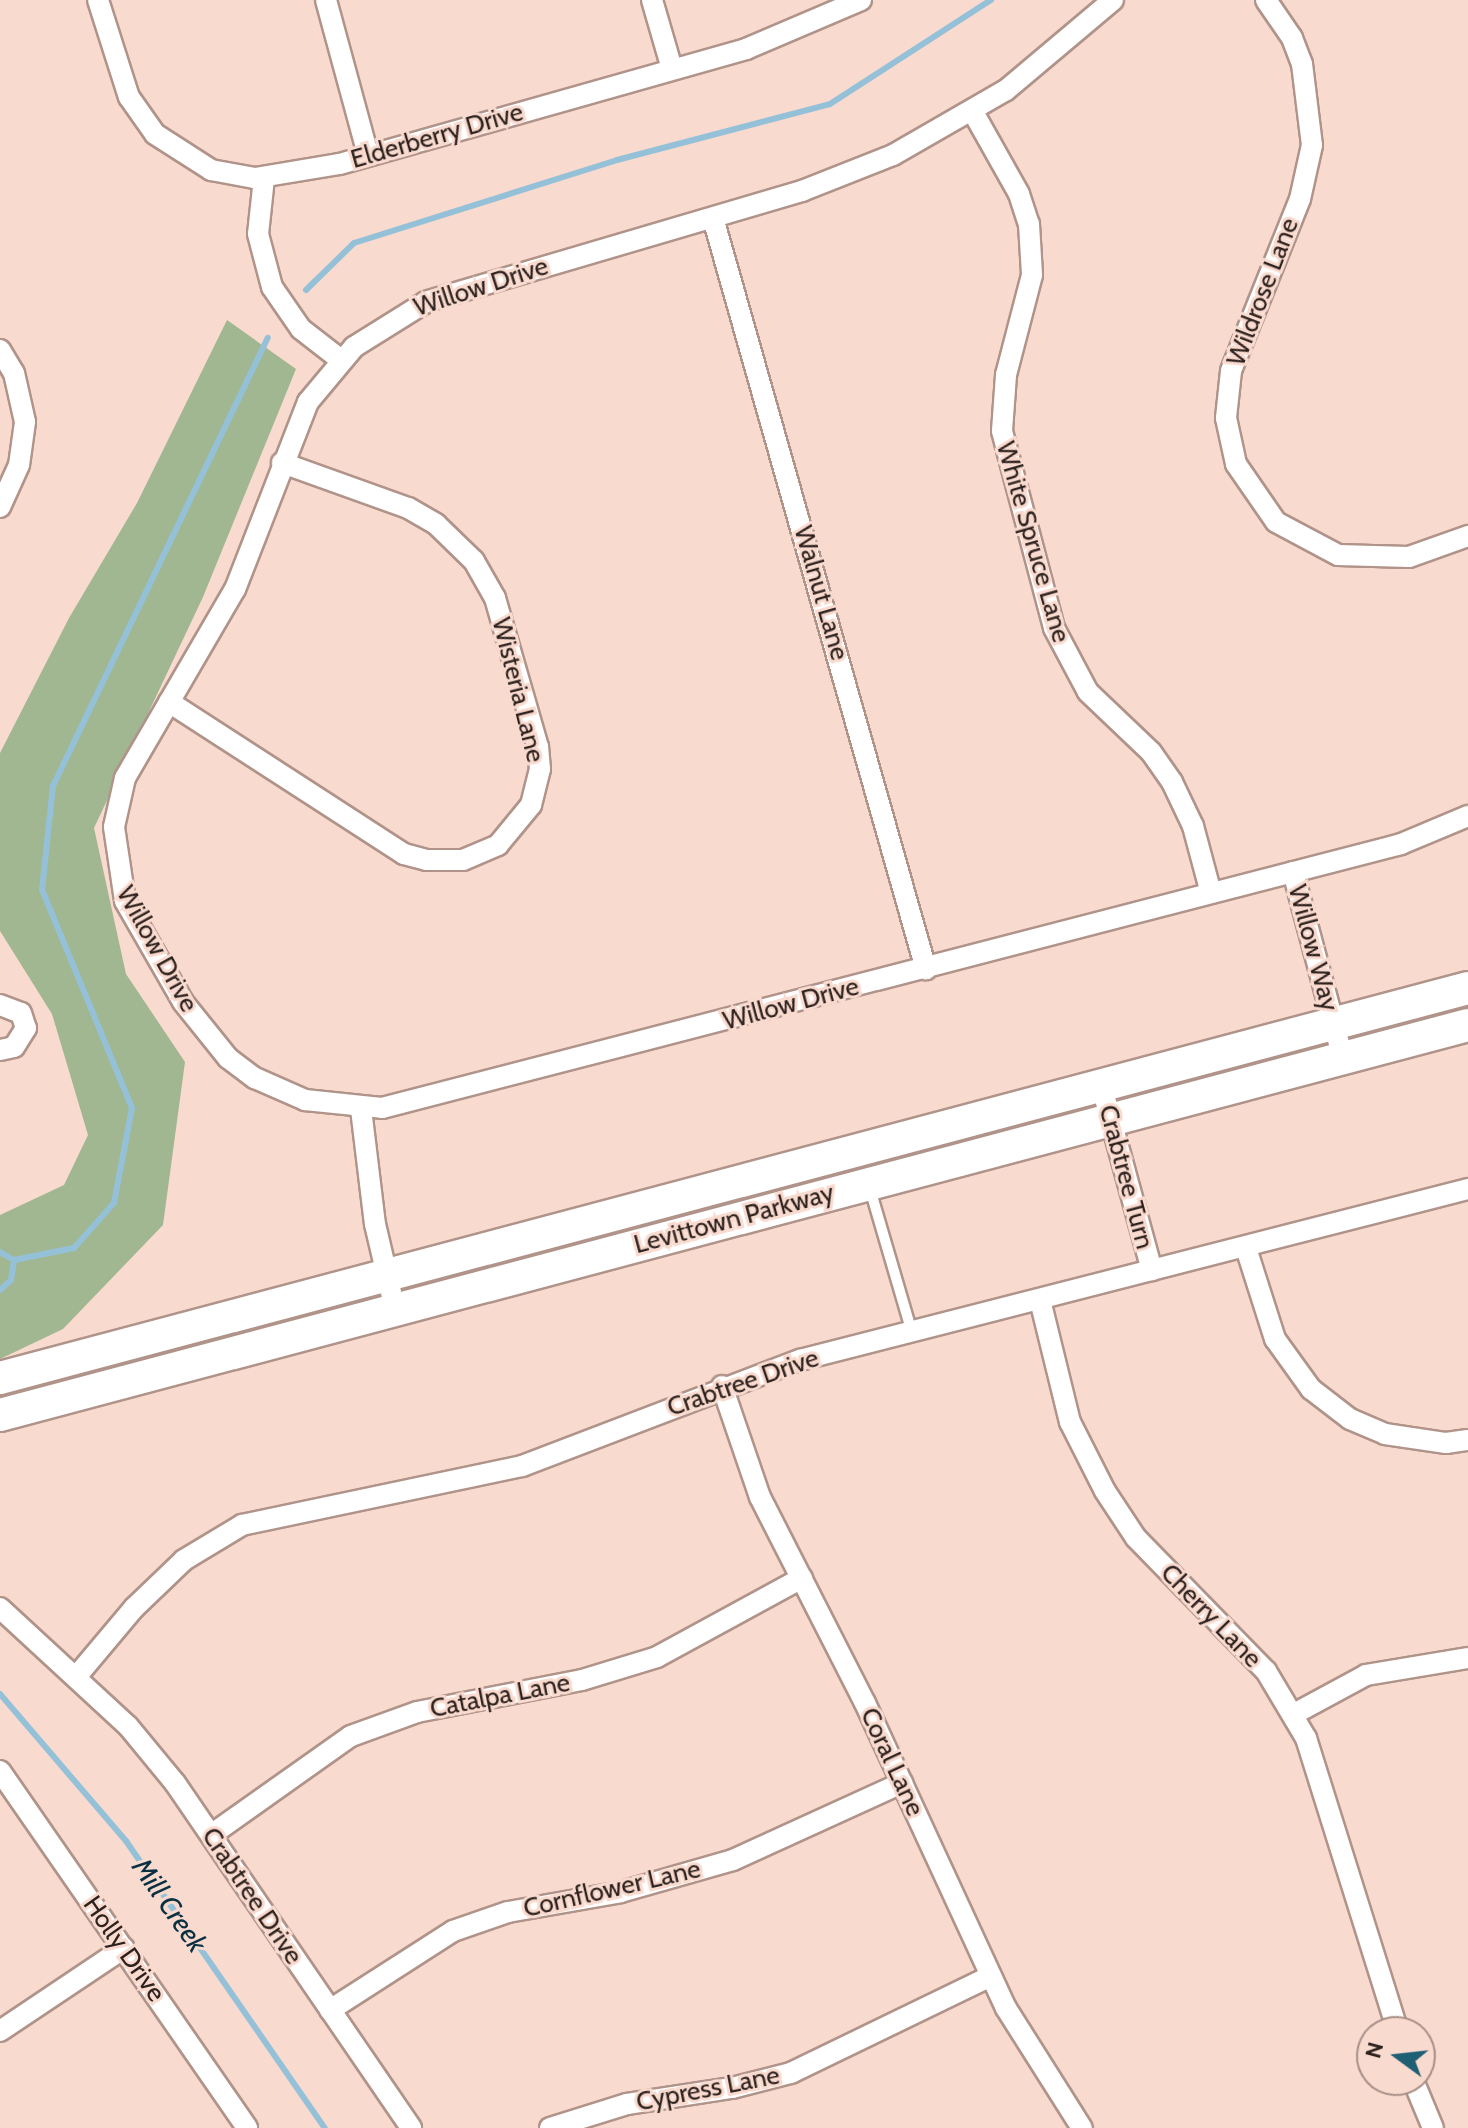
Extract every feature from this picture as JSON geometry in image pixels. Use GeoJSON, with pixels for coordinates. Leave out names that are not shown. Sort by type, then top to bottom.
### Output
{"type":"FeatureCollection","features":[{"type":"Feature","properties":{"kind":"main road","name":"Levittown Parkway"},"geometry":{"type":"LineString","coordinates":[[0,1378],[1468,988]]}},
{"type":"Feature","properties":{"kind":"main road","name":"Levittown Parkway"},"geometry":{"type":"LineString","coordinates":[[3,1409],[395,1309],[1468,1025]]}},
{"type":"Feature","properties":{"kind":"street","name":"Elderberry Drive"},"geometry":{"type":"LineString","coordinates":[[98,0],[129,97],[155,134],[211,170],[264,178],[368,155],[672,69],[788,34],[861,0]]}},
{"type":"Feature","properties":{"kind":"street"},"geometry":{"type":"LineString","coordinates":[[326,0],[368,155]]}},
{"type":"Feature","properties":{"kind":"street"},"geometry":{"type":"LineString","coordinates":[[652,0],[672,69]]}},
{"type":"Feature","properties":{"kind":"street","name":"Willow Drive"},"geometry":{"type":"LineString","coordinates":[[1113,0],[1058,51],[973,112],[863,169],[713,218],[426,302],[376,330],[341,360],[308,402],[235,589],[136,755],[118,802],[114,852],[125,901],[183,1002],[228,1058],[284,1093],[361,1109],[403,1104],[1401,844],[1468,816]]}},
{"type":"Feature","properties":{"kind":"street","name":"Wildrose Lane"},"geometry":{"type":"LineString","coordinates":[[1266,0],[1292,38],[1302,64],[1312,145],[1300,199],[1231,371],[1226,418],[1236,464],[1276,522],[1338,555],[1409,557],[1468,536]]}},
{"type":"Feature","properties":{"kind":"street","name":"White Spruce Lane"},"geometry":{"type":"LineString","coordinates":[[973,112],[1019,194],[1029,224],[1032,275],[1006,375],[1002,431],[1054,628],[1088,692],[1151,752],[1172,782],[1193,826],[1211,893]]}},
{"type":"Feature","properties":{"kind":"street"},"geometry":{"type":"LineString","coordinates":[[264,178],[258,234],[272,287],[301,329],[341,360]]}},
{"type":"Feature","properties":{"kind":"street","name":"Walnut Lane"},"geometry":{"type":"LineString","coordinates":[[713,218],[926,969]]}},
{"type":"Feature","properties":{"kind":"street"},"geometry":{"type":"LineString","coordinates":[[0,350],[14,373],[25,422],[19,465],[0,507]]}},
{"type":"Feature","properties":{"kind":"street","name":"Wisteria Lane"},"geometry":{"type":"LineString","coordinates":[[169,702],[404,854],[426,860],[463,860],[498,845],[531,805],[540,769],[538,747],[495,598],[474,561],[436,524],[408,508],[282,463]]}},
{"type":"Feature","properties":{"kind":"street","name":"Willow Way"},"geometry":{"type":"LineString","coordinates":[[1293,872],[1343,1058]]}},
{"type":"Feature","properties":{"kind":"street"},"geometry":{"type":"LineString","coordinates":[[0,1050],[14,1047],[26,1028],[21,1013],[1,1000]]}},
{"type":"Feature","properties":{"kind":"street","name":"Crabtree Turn"},"geometry":{"type":"LineString","coordinates":[[1101,1084],[1152,1270]]}},
{"type":"Feature","properties":{"kind":"street"},"geometry":{"type":"LineString","coordinates":[[361,1109],[385,1274],[395,1309]]}},
{"type":"Feature","properties":{"kind":"street","name":"Crabtree Drive"},"geometry":{"type":"LineString","coordinates":[[76,1677],[134,1608],[184,1560],[242,1525],[522,1466],[722,1386],[912,1333],[1468,1189]]}},
{"type":"Feature","properties":{"kind":"street"},"geometry":{"type":"LineString","coordinates":[[1246,1248],[1275,1339],[1287,1360],[1330,1405],[1385,1434],[1446,1443],[1468,1440]]}},
{"type":"Feature","properties":{"kind":"street","name":"Cherry Lane"},"geometry":{"type":"LineString","coordinates":[[1040,1300],[1070,1422],[1105,1491],[1136,1538],[1240,1640],[1294,1714],[1321,1774],[1393,2016]]}},
{"type":"Feature","properties":{"kind":"street","name":"Coral Lane"},"geometry":{"type":"LineString","coordinates":[[722,1386],[760,1497],[902,1783],[991,1976],[1082,2128]]}},
{"type":"Feature","properties":{"kind":"street","name":"Catalpa Lane"},"geometry":{"type":"LineString","coordinates":[[211,1835],[351,1736],[417,1712],[582,1680],[657,1657],[802,1578]]}},
{"type":"Feature","properties":{"kind":"street","name":"Crabtree Drive"},"geometry":{"type":"LineString","coordinates":[[0,1608],[76,1677],[157,1760],[411,2128]]}},
{"type":"Feature","properties":{"kind":"street"},"geometry":{"type":"LineString","coordinates":[[1294,1714],[1366,1675],[1468,1658]]}},
{"type":"Feature","properties":{"kind":"street","name":"Holly Drive"},"geometry":{"type":"LineString","coordinates":[[0,1771],[247,2128]]}},
{"type":"Feature","properties":{"kind":"street","name":"Cornflower Lane"},"geometry":{"type":"LineString","coordinates":[[330,2010],[453,1931],[508,1912],[621,1892],[733,1860],[902,1783]]}},
{"type":"Feature","properties":{"kind":"street"},"geometry":{"type":"LineString","coordinates":[[0,2031],[124,1948]]}},
{"type":"Feature","properties":{"kind":"street","name":"Cypress Lane"},"geometry":{"type":"LineString","coordinates":[[550,2128],[627,2104],[791,2073],[991,1976]]}},
{"type":"Feature","properties":{"kind":"street"},"geometry":{"type":"LineString","coordinates":[[1420,2096],[1433,2128]]}},
{"type":"Feature","properties":{"kind":"lane"},"geometry":{"type":"LineString","coordinates":[[869,1183],[912,1333]]}},
{"type":"Feature","properties":{"kind":"green space"},"geometry":{"type":"Polygon","coordinates":[[[227,320],[296,369],[203,597],[94,828],[126,974],[185,1062],[163,1225],[63,1329],[0,1359],[0,1215],[64,1185],[88,1135],[52,1014],[0,931],[0,753],[69,618],[137,503],[227,320]]]}},
{"type":"Feature","properties":{"kind":"waterway"},"geometry":{"type":"LineString","coordinates":[[306,290],[354,243],[617,160],[830,104],[991,0]]}},
{"type":"Feature","properties":{"kind":"waterway"},"geometry":{"type":"LineString","coordinates":[[0,1252],[14,1260],[74,1248],[114,1203],[132,1108],[42,890],[53,786],[268,338]]}},
{"type":"Feature","properties":{"kind":"waterway"},"geometry":{"type":"LineString","coordinates":[[0,1290],[11,1280],[14,1260]]}},
{"type":"Feature","properties":{"kind":"waterway","name":"Mill Creek"},"geometry":{"type":"LineString","coordinates":[[0,1694],[126,1841],[325,2128]]}}]}
